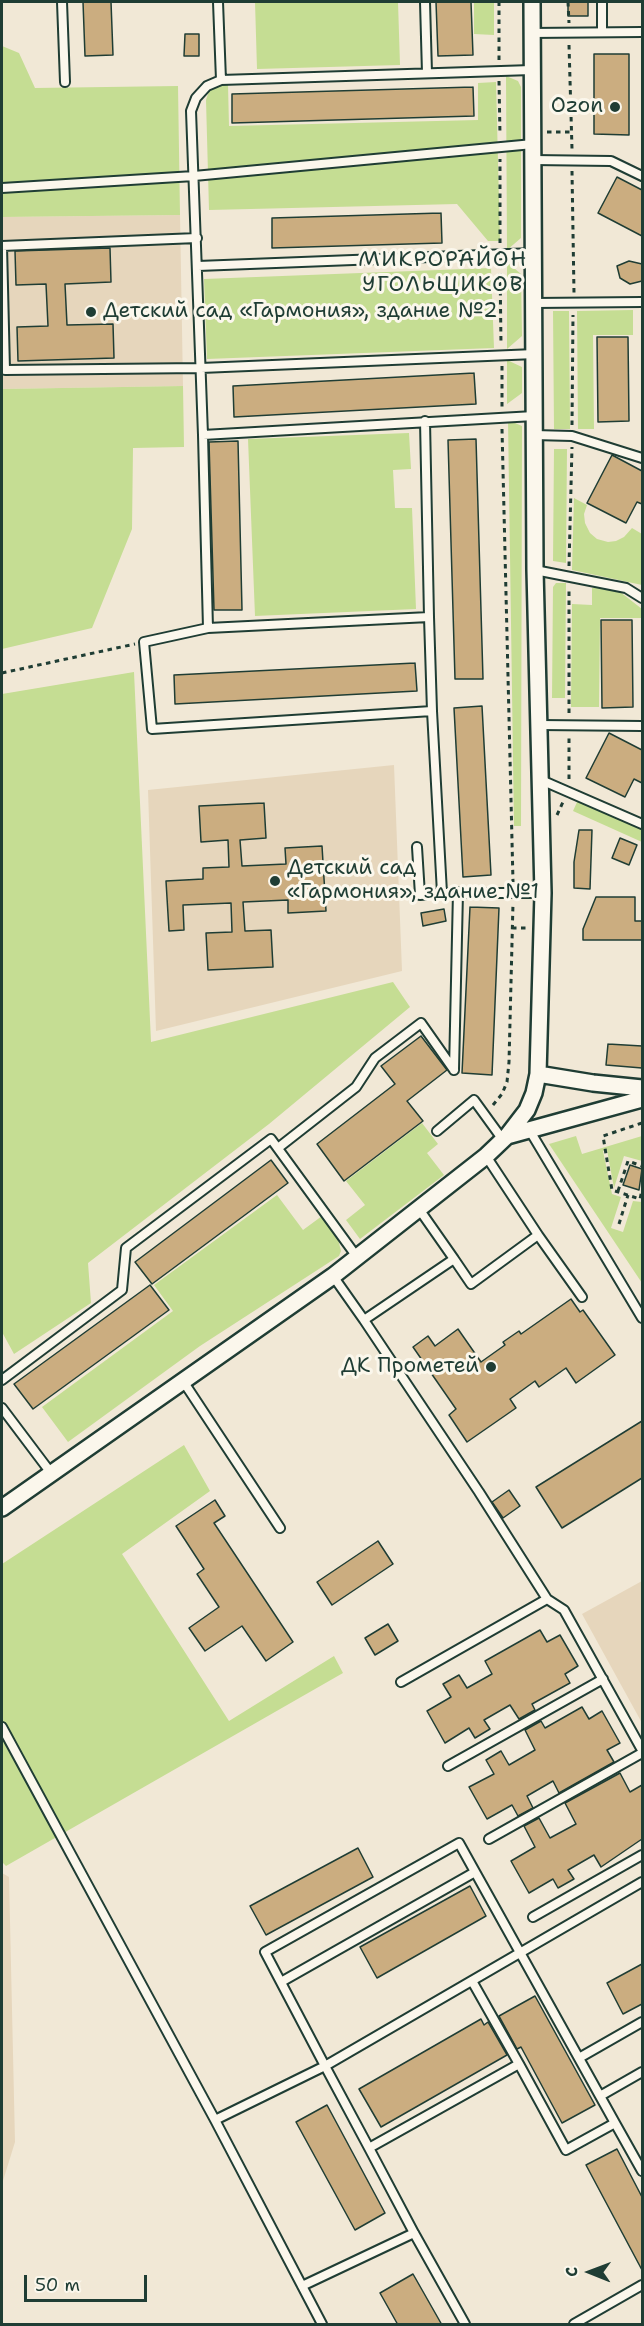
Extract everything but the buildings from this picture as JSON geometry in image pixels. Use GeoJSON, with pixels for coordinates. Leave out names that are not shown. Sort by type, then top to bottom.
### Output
{"type":"FeatureCollection","features":[{"type":"Feature","properties":{"kind":"street"},"geometry":{"type":"LineString","coordinates":[[2,1508],[333,1276],[419,1209],[505,1138],[527,1110],[534,1093],[538,1074],[543,893],[535,570],[532,2]]}},
{"type":"Feature","properties":{"kind":"street"},"geometry":{"type":"LineString","coordinates":[[538,1074],[642,1088]]}},
{"type":"Feature","properties":{"kind":"street"},"geometry":{"type":"LineString","coordinates":[[505,1138],[642,1099]]}},
{"type":"Feature","properties":{"kind":"lane"},"geometry":{"type":"LineString","coordinates":[[62,2],[65,82]]}},
{"type":"Feature","properties":{"kind":"lane"},"geometry":{"type":"LineString","coordinates":[[218,2],[221,80]]}},
{"type":"Feature","properties":{"kind":"lane"},"geometry":{"type":"LineString","coordinates":[[425,2],[427,73]]}},
{"type":"Feature","properties":{"kind":"lane"},"geometry":{"type":"LineString","coordinates":[[602,2],[602,32]]}},
{"type":"Feature","properties":{"kind":"lane"},"geometry":{"type":"LineString","coordinates":[[531,33],[642,32]]}},
{"type":"Feature","properties":{"kind":"lane"},"geometry":{"type":"LineString","coordinates":[[208,628],[198,266],[191,111],[196,98],[207,86],[221,80],[532,70]]}},
{"type":"Feature","properties":{"kind":"lane"},"geometry":{"type":"LineString","coordinates":[[2,188],[194,176],[500,147],[572,159],[611,161],[642,176]]}},
{"type":"Feature","properties":{"kind":"lane"},"geometry":{"type":"LineString","coordinates":[[197,238],[2,246],[5,370],[201,368],[535,354]]}},
{"type":"Feature","properties":{"kind":"lane"},"geometry":{"type":"LineString","coordinates":[[198,266],[534,253]]}},
{"type":"Feature","properties":{"kind":"lane"},"geometry":{"type":"LineString","coordinates":[[535,303],[642,302]]}},
{"type":"Feature","properties":{"kind":"lane"},"geometry":{"type":"LineString","coordinates":[[203,435],[534,416]]}},
{"type":"Feature","properties":{"kind":"lane"},"geometry":{"type":"LineString","coordinates":[[425,421],[432,711],[442,893]]}},
{"type":"Feature","properties":{"kind":"lane"},"geometry":{"type":"LineString","coordinates":[[534,435],[572,436],[642,458]]}},
{"type":"Feature","properties":{"kind":"lane"},"geometry":{"type":"LineString","coordinates":[[535,570],[626,588],[642,598]]}},
{"type":"Feature","properties":{"kind":"lane"},"geometry":{"type":"LineString","coordinates":[[429,616],[208,628],[144,642],[152,729],[432,711]]}},
{"type":"Feature","properties":{"kind":"lane"},"geometry":{"type":"LineString","coordinates":[[540,725],[642,726]]}},
{"type":"Feature","properties":{"kind":"lane"},"geometry":{"type":"LineString","coordinates":[[542,780],[642,824]]}},
{"type":"Feature","properties":{"kind":"lane"},"geometry":{"type":"LineString","coordinates":[[417,847],[420,895],[458,892],[543,893]]}},
{"type":"Feature","properties":{"kind":"lane"},"geometry":{"type":"LineString","coordinates":[[278,1148],[356,1087],[375,1058],[421,1023],[454,1070],[458,892]]}},
{"type":"Feature","properties":{"kind":"lane"},"geometry":{"type":"LineString","coordinates":[[437,1131],[474,1100],[505,1138]]}},
{"type":"Feature","properties":{"kind":"lane"},"geometry":{"type":"LineString","coordinates":[[530,1131],[642,1318]]}},
{"type":"Feature","properties":{"kind":"lane"},"geometry":{"type":"LineString","coordinates":[[2,1380],[122,1290],[126,1248],[271,1139],[357,1257]]}},
{"type":"Feature","properties":{"kind":"lane"},"geometry":{"type":"LineString","coordinates":[[486,1156],[538,1236],[582,1297]]}},
{"type":"Feature","properties":{"kind":"lane"},"geometry":{"type":"LineString","coordinates":[[419,1209],[471,1284],[538,1236]]}},
{"type":"Feature","properties":{"kind":"lane"},"geometry":{"type":"LineString","coordinates":[[364,1320],[454,1259]]}},
{"type":"Feature","properties":{"kind":"lane"},"geometry":{"type":"LineString","coordinates":[[333,1276],[479,1492],[547,1599],[564,1610],[642,1751],[489,1839]]}},
{"type":"Feature","properties":{"kind":"lane"},"geometry":{"type":"LineString","coordinates":[[183,1381],[280,1528]]}},
{"type":"Feature","properties":{"kind":"lane"},"geometry":{"type":"LineString","coordinates":[[2,1408],[51,1473]]}},
{"type":"Feature","properties":{"kind":"lane"},"geometry":{"type":"LineString","coordinates":[[401,1682],[547,1599]]}},
{"type":"Feature","properties":{"kind":"lane"},"geometry":{"type":"LineString","coordinates":[[448,1766],[603,1679]]}},
{"type":"Feature","properties":{"kind":"lane"},"geometry":{"type":"LineString","coordinates":[[2,1727],[215,2120],[322,2325]]}},
{"type":"Feature","properties":{"kind":"lane"},"geometry":{"type":"LineString","coordinates":[[465,2325],[265,1952],[459,1843],[642,2171]]}},
{"type":"Feature","properties":{"kind":"lane"},"geometry":{"type":"LineString","coordinates":[[533,1917],[642,1855]]}},
{"type":"Feature","properties":{"kind":"lane"},"geometry":{"type":"LineString","coordinates":[[280,1982],[476,1872]]}},
{"type":"Feature","properties":{"kind":"lane"},"geometry":{"type":"LineString","coordinates":[[215,2120],[325,2066],[642,1882]]}},
{"type":"Feature","properties":{"kind":"lane"},"geometry":{"type":"LineString","coordinates":[[472,1981],[566,2150],[615,2123]]}},
{"type":"Feature","properties":{"kind":"lane"},"geometry":{"type":"LineString","coordinates":[[579,2058],[642,2022]]}},
{"type":"Feature","properties":{"kind":"lane"},"geometry":{"type":"LineString","coordinates":[[369,2148],[519,2064]]}},
{"type":"Feature","properties":{"kind":"lane"},"geometry":{"type":"LineString","coordinates":[[600,2096],[642,2072]]}},
{"type":"Feature","properties":{"kind":"lane"},"geometry":{"type":"LineString","coordinates":[[302,2286],[414,2233]]}},
{"type":"Feature","properties":{"kind":"lane"},"geometry":{"type":"LineString","coordinates":[[574,2325],[642,2285]]}},
{"type":"Feature","properties":{"kind":"path"},"geometry":{"type":"LineString","coordinates":[[484,1114],[502,1094],[507,1082],[513,893],[502,417],[500,2]]}},
{"type":"Feature","properties":{"kind":"path"},"geometry":{"type":"LineString","coordinates":[[568,2],[574,302],[569,576],[569,791]]}},
{"type":"Feature","properties":{"kind":"path"},"geometry":{"type":"LineString","coordinates":[[2,673],[144,642]]}},
{"type":"Feature","properties":{"kind":"path"},"geometry":{"type":"LineString","coordinates":[[642,1123],[603,1136],[612,1190],[640,1199],[642,1190]]}},
{"type":"Feature","properties":{"kind":"path"},"geometry":{"type":"LineString","coordinates":[[618,1191],[628,1161],[642,1166]]}},
{"type":"Feature","properties":{"kind":"path"},"geometry":{"type":"LineString","coordinates":[[620,1224],[628,1195]]}},
{"type":"Feature","properties":{"kind":"shaded area","name":"Детский сад «Гармония», здание №2"},"geometry":{"type":"Polygon","coordinates":[[[180,215],[183,386],[2,389],[2,217],[180,215]]]}},
{"type":"Feature","properties":{"kind":"shaded area","name":"Детский сад «Гармония», здание №1"},"geometry":{"type":"Polygon","coordinates":[[[394,765],[402,971],[156,1031],[148,790],[394,765]]]}},
{"type":"Feature","properties":{"kind":"shaded area"},"geometry":{"type":"Polygon","coordinates":[[[642,1581],[642,1723],[582,1614],[642,1581]]]}},
{"type":"Feature","properties":{"kind":"shaded area"},"geometry":{"type":"Polygon","coordinates":[[[2,1873],[9,1877],[15,2142],[2,2184],[2,1873]]]}},
{"type":"Feature","properties":{"kind":"green space"},"geometry":{"type":"Polygon","coordinates":[[[255,2],[398,2],[400,65],[257,69],[255,2]]]}},
{"type":"Feature","properties":{"kind":"green space"},"geometry":{"type":"Polygon","coordinates":[[[474,2],[494,2],[494,35],[474,34],[474,2]]]}},
{"type":"Feature","properties":{"kind":"green space"},"geometry":{"type":"Polygon","coordinates":[[[2,46],[19,53],[35,88],[178,86],[180,215],[2,217],[2,46]]]}},
{"type":"Feature","properties":{"kind":"green space"},"geometry":{"type":"Polygon","coordinates":[[[506,76],[518,81],[521,87],[521,238],[507,250],[506,76]]]}},
{"type":"Feature","properties":{"kind":"green space"},"geometry":{"type":"Polygon","coordinates":[[[496,82],[500,241],[488,241],[457,204],[209,210],[206,100],[209,91],[217,85],[228,85],[229,126],[478,120],[478,83],[496,82]]]}},
{"type":"Feature","properties":{"kind":"green space"},"geometry":{"type":"Polygon","coordinates":[[[507,262],[521,274],[522,336],[507,349],[507,262]]]}},
{"type":"Feature","properties":{"kind":"green space"},"geometry":{"type":"Polygon","coordinates":[[[491,268],[494,348],[207,359],[204,279],[491,268]]]}},
{"type":"Feature","properties":{"kind":"green space"},"geometry":{"type":"Polygon","coordinates":[[[633,310],[633,335],[593,335],[594,429],[578,429],[577,311],[633,310]]]}},
{"type":"Feature","properties":{"kind":"green space"},"geometry":{"type":"Polygon","coordinates":[[[553,311],[569,311],[570,429],[554,429],[553,311]]]}},
{"type":"Feature","properties":{"kind":"green space"},"geometry":{"type":"Polygon","coordinates":[[[507,360],[522,367],[522,393],[507,404],[507,360]]]}},
{"type":"Feature","properties":{"kind":"green space"},"geometry":{"type":"Polygon","coordinates":[[[183,386],[184,447],[133,448],[132,529],[92,628],[2,649],[2,389],[183,386]]]}},
{"type":"Feature","properties":{"kind":"green space"},"geometry":{"type":"Polygon","coordinates":[[[508,420],[522,426],[521,826],[514,826],[508,420]]]}},
{"type":"Feature","properties":{"kind":"green space"},"geometry":{"type":"Polygon","coordinates":[[[409,433],[411,469],[393,470],[395,508],[412,508],[416,609],[255,616],[248,439],[409,433]]]}},
{"type":"Feature","properties":{"kind":"green space"},"geometry":{"type":"Polygon","coordinates":[[[554,449],[567,449],[566,563],[553,561],[554,449]]]}},
{"type":"Feature","properties":{"kind":"green space"},"geometry":{"type":"Polygon","coordinates":[[[574,498],[587,505],[584,514],[585,523],[590,533],[597,539],[608,542],[616,541],[624,537],[632,528],[642,534],[642,585],[572,570],[574,498]]]}},
{"type":"Feature","properties":{"kind":"green space"},"geometry":{"type":"Polygon","coordinates":[[[556,583],[566,583],[565,698],[552,698],[553,587],[556,583]]]}},
{"type":"Feature","properties":{"kind":"green space"},"geometry":{"type":"Polygon","coordinates":[[[592,588],[615,588],[642,609],[642,618],[600,618],[599,707],[571,707],[572,604],[592,605],[592,588]]]}},
{"type":"Feature","properties":{"kind":"green space"},"geometry":{"type":"Polygon","coordinates":[[[134,672],[151,1042],[393,982],[410,1007],[269,1124],[88,1263],[91,1303],[14,1354],[2,1332],[2,694],[134,672]]]}},
{"type":"Feature","properties":{"kind":"green space"},"geometry":{"type":"Polygon","coordinates":[[[578,800],[642,829],[642,842],[573,811],[578,800]]]}},
{"type":"Feature","properties":{"kind":"green space"},"geometry":{"type":"Polygon","coordinates":[[[422,1123],[438,1144],[427,1153],[444,1175],[360,1239],[346,1220],[365,1205],[346,1181],[422,1123]]]}},
{"type":"Feature","properties":{"kind":"green space"},"geometry":{"type":"Polygon","coordinates":[[[576,1136],[582,1154],[642,1136],[642,1161],[624,1156],[614,1188],[607,1150],[603,1151],[612,1194],[621,1197],[611,1228],[623,1232],[633,1201],[642,1202],[642,1283],[549,1144],[576,1136]]]}},
{"type":"Feature","properties":{"kind":"green space"},"geometry":{"type":"Polygon","coordinates":[[[277,1195],[303,1230],[322,1216],[338,1239],[341,1251],[339,1256],[200,1346],[68,1442],[42,1407],[173,1311],[154,1285],[277,1195]]]}},
{"type":"Feature","properties":{"kind":"green space"},"geometry":{"type":"Polygon","coordinates":[[[184,1445],[210,1491],[122,1554],[229,1721],[334,1656],[343,1673],[6,1866],[2,1862],[2,1564],[184,1445]]]}},
{"type":"Feature","properties":{"kind":"place","name":"Ozon"},"geometry":{"type":"Point","coordinates":[615,107]}},
{"type":"Feature","properties":{"kind":"place","name":"Детский сад «Гармония», здание №2"},"geometry":{"type":"Point","coordinates":[91,312]}},
{"type":"Feature","properties":{"kind":"place","name":"Детский сад «Гармония», здание №1"},"geometry":{"type":"Point","coordinates":[275,881]}},
{"type":"Feature","properties":{"kind":"place","name":"ДК Прометей"},"geometry":{"type":"Point","coordinates":[491,1367]}},
{"type":"Feature","properties":{"kind":"district","name":"МИКРОРАЙОН УГОЛЬЩИКОВ"},"geometry":{"type":"Point","coordinates":[443,272]}}]}
